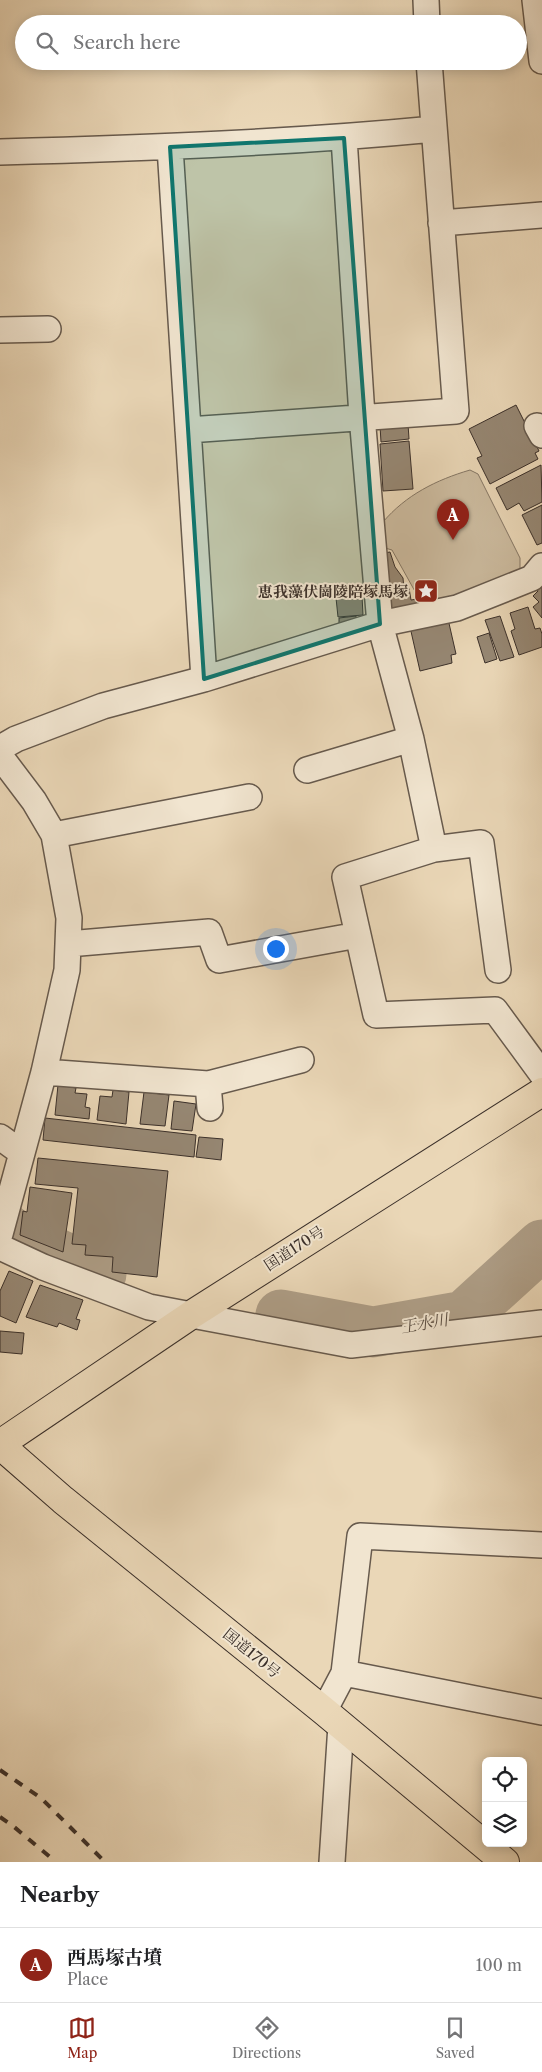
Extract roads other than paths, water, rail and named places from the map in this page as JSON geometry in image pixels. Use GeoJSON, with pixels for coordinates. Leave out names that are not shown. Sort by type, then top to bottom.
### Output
{"type":"FeatureCollection","features":[{"type":"Feature","properties":{"kind":"highway","name":"国道170号"},"geometry":{"type":"LineString","coordinates":[[504,1862],[332,1718],[62,1500],[0,1445],[191,1315],[542,1092]]}},
{"type":"Feature","properties":{"kind":"street"},"geometry":{"type":"LineString","coordinates":[[426,0],[427,15]]}},
{"type":"Feature","properties":{"kind":"street"},"geometry":{"type":"LineString","coordinates":[[535,0],[542,61]]}},
{"type":"Feature","properties":{"kind":"street"},"geometry":{"type":"LineString","coordinates":[[188,430],[456,410],[431,70]]}},
{"type":"Feature","properties":{"kind":"street"},"geometry":{"type":"LineString","coordinates":[[0,152],[170,147],[344,138],[434,129]]}},
{"type":"Feature","properties":{"kind":"street"},"geometry":{"type":"LineString","coordinates":[[344,138],[362,416],[380,624],[411,739],[434,849]]}},
{"type":"Feature","properties":{"kind":"street"},"geometry":{"type":"LineString","coordinates":[[170,147],[204,679]]}},
{"type":"Feature","properties":{"kind":"street"},"geometry":{"type":"LineString","coordinates":[[441,223],[542,215]]}},
{"type":"Feature","properties":{"kind":"street"},"geometry":{"type":"LineString","coordinates":[[0,330],[48,329]]}},
{"type":"Feature","properties":{"kind":"street"},"geometry":{"type":"LineString","coordinates":[[0,748],[16,739],[103,706],[204,679],[380,624],[457,608],[532,578],[542,566]]}},
{"type":"Feature","properties":{"kind":"street"},"geometry":{"type":"LineString","coordinates":[[307,770],[411,739]]}},
{"type":"Feature","properties":{"kind":"street"},"geometry":{"type":"LineString","coordinates":[[0,756],[34,801],[54,835],[69,918],[67,970],[44,1072],[2,1230]]}},
{"type":"Feature","properties":{"kind":"street"},"geometry":{"type":"LineString","coordinates":[[54,835],[249,797]]}},
{"type":"Feature","properties":{"kind":"street"},"geometry":{"type":"LineString","coordinates":[[498,970],[482,843],[434,849],[345,876],[376,1015],[495,1010],[542,1074]]}},
{"type":"Feature","properties":{"kind":"street"},"geometry":{"type":"LineString","coordinates":[[68,944],[209,932],[220,960],[358,935]]}},
{"type":"Feature","properties":{"kind":"street"},"geometry":{"type":"LineString","coordinates":[[44,1072],[209,1096],[301,1060]]}},
{"type":"Feature","properties":{"kind":"street"},"geometry":{"type":"LineString","coordinates":[[0,1137],[22,1153]]}},
{"type":"Feature","properties":{"kind":"street"},"geometry":{"type":"LineString","coordinates":[[0,1246],[43,1267],[149,1307],[351,1345],[542,1323]]}},
{"type":"Feature","properties":{"kind":"street"},"geometry":{"type":"LineString","coordinates":[[332,1862],[332,1718],[344,1673],[360,1536],[542,1546]]}},
{"type":"Feature","properties":{"kind":"street"},"geometry":{"type":"LineString","coordinates":[[344,1673],[542,1712]]}},
{"type":"Feature","properties":{"kind":"waterway","name":"王水川"},"geometry":{"type":"LineString","coordinates":[[0,1224],[13,1234],[101,1274]]}},
{"type":"Feature","properties":{"kind":"waterway","name":"王水川"},"geometry":{"type":"LineString","coordinates":[[281,1315],[373,1332],[464,1316],[542,1245]]}},
{"type":"Feature","properties":{"kind":"railway"},"geometry":{"type":"LineString","coordinates":[[0,1770],[41,1798],[105,1862]]}},
{"type":"Feature","properties":{"kind":"railway"},"geometry":{"type":"LineString","coordinates":[[0,1817],[56,1862]]}},
{"type":"Feature","properties":{"kind":"place","name":"西馬塚古墳"},"geometry":{"type":"Point","coordinates":[453,540]}},
{"type":"Feature","properties":{"kind":"place","name":"恵我藻伏崗陵陪塚馬塚"},"geometry":{"type":"Point","coordinates":[426,591]}}]}
